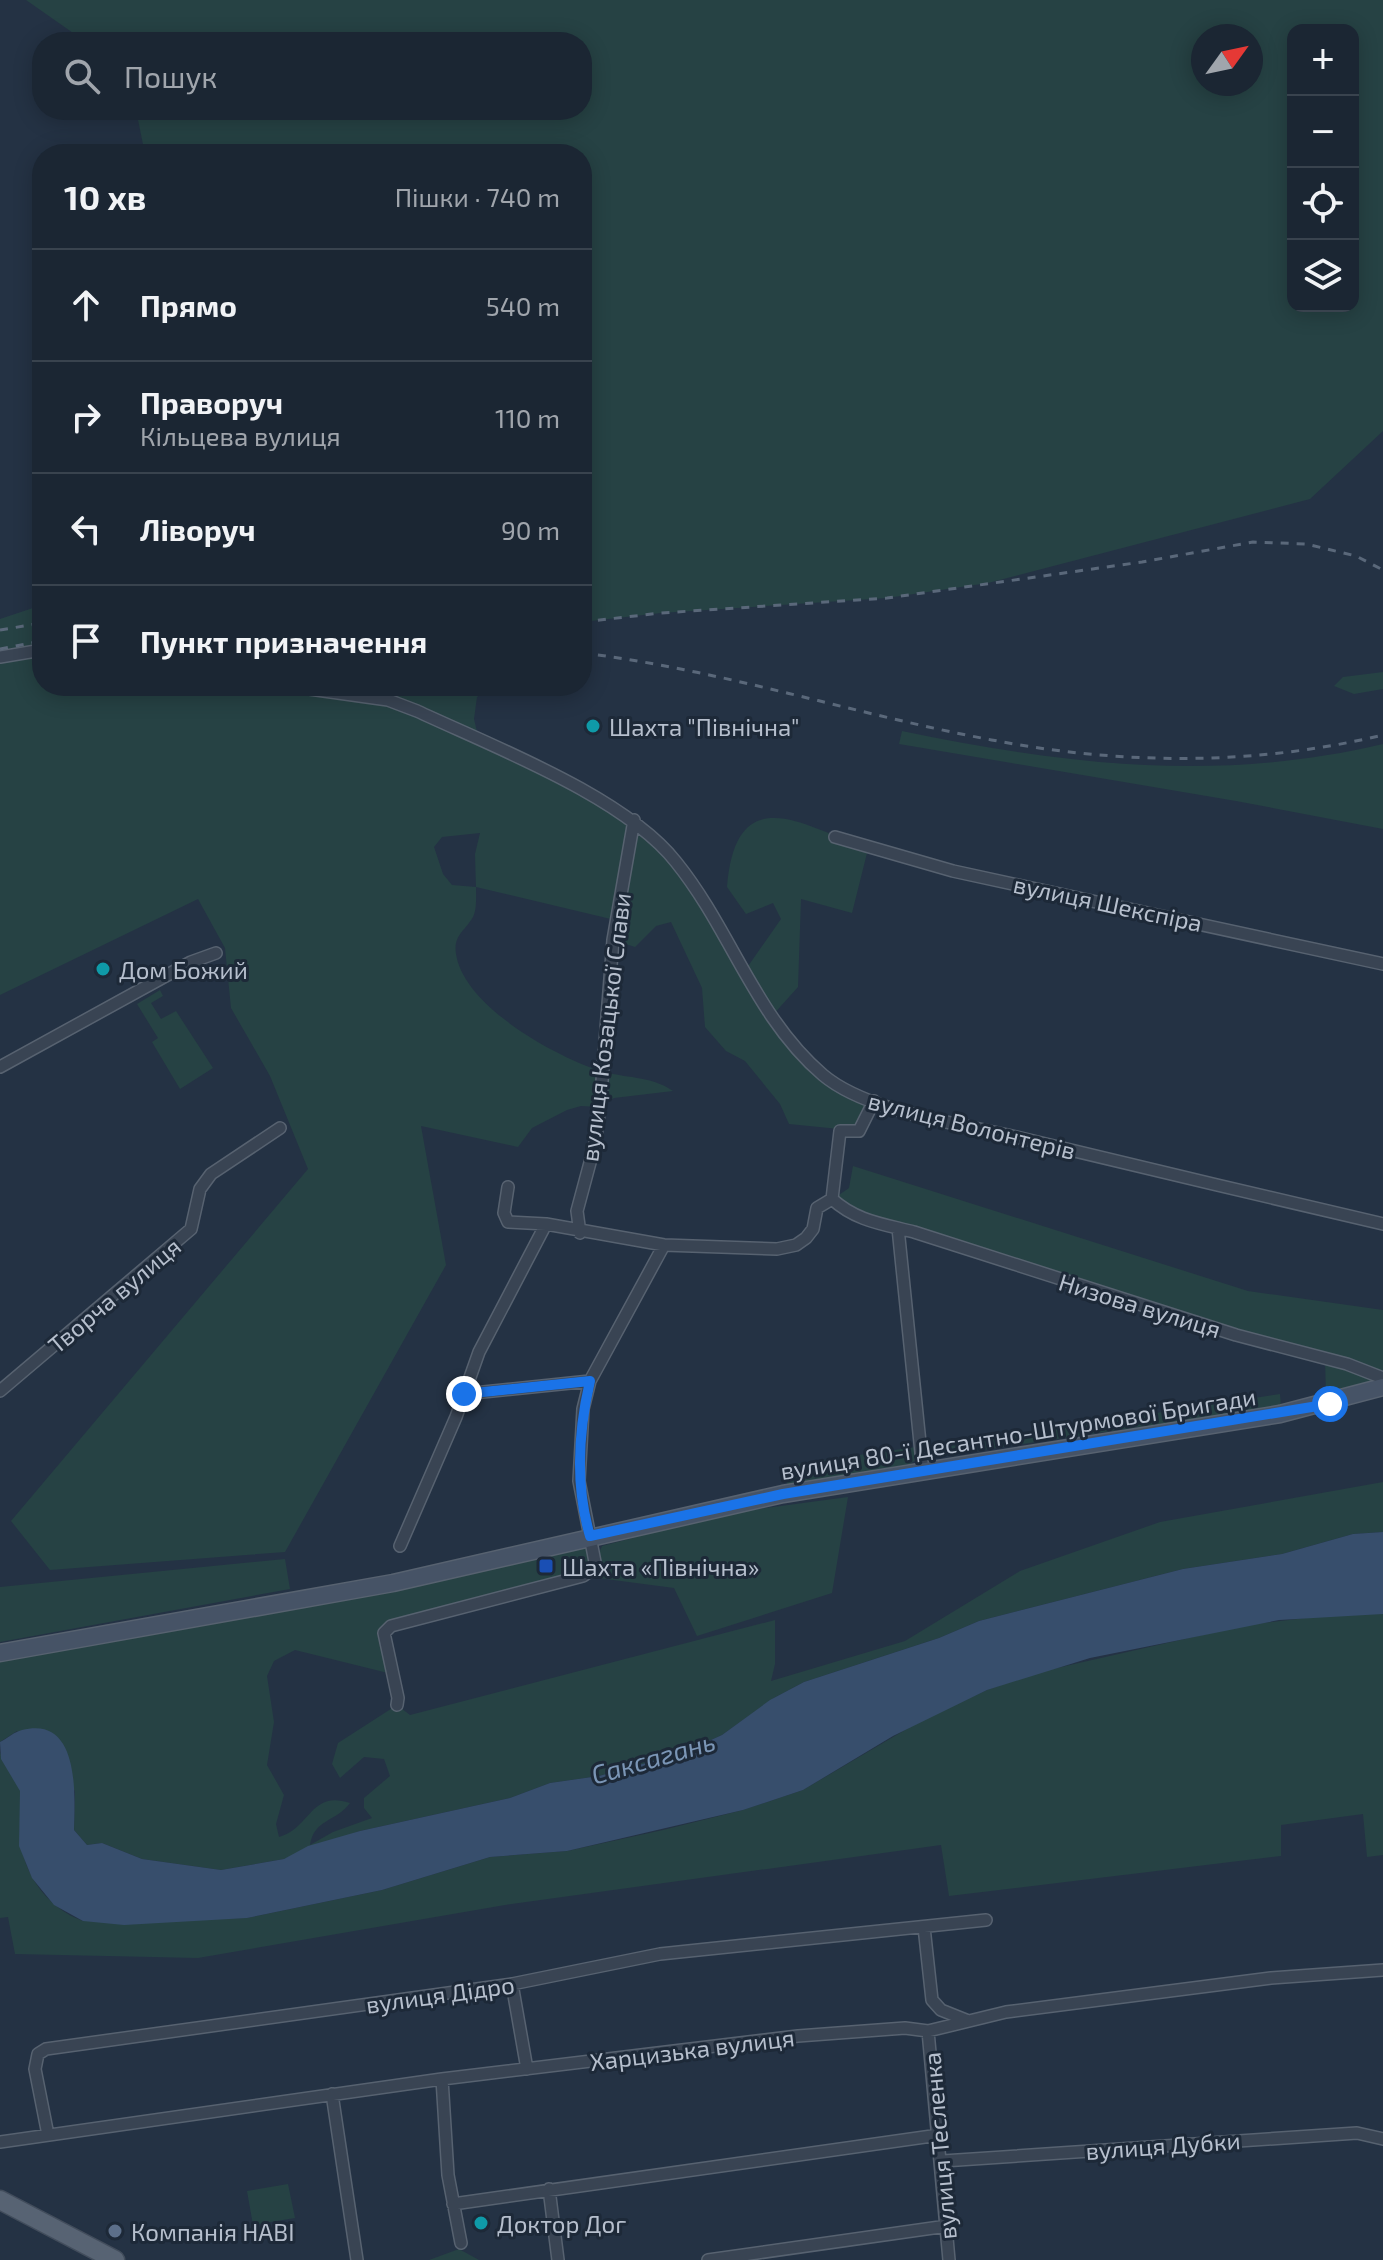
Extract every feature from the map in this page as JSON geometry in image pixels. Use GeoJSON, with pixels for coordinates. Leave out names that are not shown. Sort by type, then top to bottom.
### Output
{"type":"FeatureCollection","features":[{"type":"Feature","properties":{"kind":"main road"},"geometry":{"type":"LineString","coordinates":[[0,2200],[115,2260]]}},
{"type":"Feature","properties":{"kind":"street"},"geometry":{"type":"LineString","coordinates":[[0,657],[32,652]]}},
{"type":"Feature","properties":{"kind":"street","name":"вулиця Волонтерів"},"geometry":{"type":"LineString","coordinates":[[359,696],[388,700],[513,757],[634,820],[675,860],[779,1027],[825,1077],[874,1101],[1383,1224]]}},
{"type":"Feature","properties":{"kind":"street","name":"вулиця Козацької Слави"},"geometry":{"type":"LineString","coordinates":[[580,1233],[577,1211],[595,1144],[613,940],[634,820]]}},
{"type":"Feature","properties":{"kind":"street","name":"вулиця Шекспіра"},"geometry":{"type":"LineString","coordinates":[[835,837],[953,871],[1383,964]]}},
{"type":"Feature","properties":{"kind":"street"},"geometry":{"type":"LineString","coordinates":[[0,1067],[139,989],[216,953]]}},
{"type":"Feature","properties":{"kind":"street"},"geometry":{"type":"LineString","coordinates":[[508,1187],[505,1219],[546,1224],[580,1233],[625,1236],[664,1245],[787,1248],[806,1238],[813,1229],[817,1208],[832,1199],[840,1131],[859,1131],[874,1101]]}},
{"type":"Feature","properties":{"kind":"street","name":"Творча вулиця"},"geometry":{"type":"LineString","coordinates":[[0,1391],[191,1229],[200,1189],[211,1174],[280,1128]]}},
{"type":"Feature","properties":{"kind":"street","name":"Низова вулиця"},"geometry":{"type":"LineString","coordinates":[[832,1199],[849,1214],[1236,1335],[1347,1364],[1383,1378]]}},
{"type":"Feature","properties":{"kind":"street"},"geometry":{"type":"LineString","coordinates":[[400,1546],[479,1352],[546,1224]]}},
{"type":"Feature","properties":{"kind":"street"},"geometry":{"type":"LineString","coordinates":[[898,1228],[923,1472]]}},
{"type":"Feature","properties":{"kind":"street"},"geometry":{"type":"LineString","coordinates":[[397,1705],[398,1698],[384,1644],[384,1633],[391,1626],[593,1572],[596,1560],[579,1481],[583,1409],[590,1381],[664,1245]]}},
{"type":"Feature","properties":{"kind":"street"},"geometry":{"type":"LineString","coordinates":[[464,1394],[590,1381]]}},
{"type":"Feature","properties":{"kind":"street","name":"вулиця 80-ї Десантно-Штурмової Бригади"},"geometry":{"type":"LineString","coordinates":[[0,1653],[393,1583],[783,1494],[1280,1414],[1383,1387]]}},
{"type":"Feature","properties":{"kind":"street","name":"вулиця Дідро"},"geometry":{"type":"LineString","coordinates":[[48,2135],[35,2069],[38,2054],[46,2049],[512,1984],[660,1954],[986,1920]]}},
{"type":"Feature","properties":{"kind":"street"},"geometry":{"type":"LineString","coordinates":[[924,1927],[932,2000],[941,2010],[966,2020]]}},
{"type":"Feature","properties":{"kind":"street","name":"Харцизька вулиця"},"geometry":{"type":"LineString","coordinates":[[0,2142],[442,2079],[798,2036],[905,2028],[928,2031],[966,2020],[1271,1978],[1383,1970]]}},
{"type":"Feature","properties":{"kind":"street"},"geometry":{"type":"LineString","coordinates":[[512,1984],[527,2069]]}},
{"type":"Feature","properties":{"kind":"street","name":"вулиця Тесленка"},"geometry":{"type":"LineString","coordinates":[[928,2031],[943,2161],[949,2260]]}},
{"type":"Feature","properties":{"kind":"street"},"geometry":{"type":"LineString","coordinates":[[442,2079],[453,2204],[461,2243]]}},
{"type":"Feature","properties":{"kind":"street"},"geometry":{"type":"LineString","coordinates":[[332,2094],[357,2260]]}},
{"type":"Feature","properties":{"kind":"street","name":"вулиця Дубки"},"geometry":{"type":"LineString","coordinates":[[943,2161],[1357,2133],[1383,2139]]}},
{"type":"Feature","properties":{"kind":"street"},"geometry":{"type":"LineString","coordinates":[[453,2204],[939,2135]]}},
{"type":"Feature","properties":{"kind":"street"},"geometry":{"type":"LineString","coordinates":[[549,2189],[558,2260]]}},
{"type":"Feature","properties":{"kind":"street"},"geometry":{"type":"LineString","coordinates":[[708,2260],[947,2226]]}},
{"type":"Feature","properties":{"kind":"green space"},"geometry":{"type":"Polygon","coordinates":[[[26,0],[1383,0],[1383,431],[1310,499],[988,583],[887,598],[661,613],[592,621],[592,144],[143,144],[138,120],[592,120],[592,32],[72,32],[26,0]]]}},
{"type":"Feature","properties":{"kind":"green space"},"geometry":{"type":"Polygon","coordinates":[[[32,608],[32,696],[478,696],[474,719],[478,736],[598,799],[675,860],[744,972],[781,919],[773,903],[746,914],[727,887],[733,853],[744,831],[759,820],[778,818],[799,822],[868,849],[852,913],[801,899],[798,987],[771,1017],[825,1076],[874,1101],[859,1131],[789,1124],[780,1104],[745,1061],[726,1051],[705,1027],[702,988],[671,922],[656,926],[635,947],[613,940],[615,920],[476,887],[474,914],[458,938],[456,948],[463,973],[475,992],[513,1026],[558,1053],[598,1070],[655,1082],[673,1091],[614,1098],[600,1107],[581,1106],[567,1110],[532,1128],[518,1147],[421,1126],[446,1265],[285,1552],[50,1570],[11,1521],[308,1169],[270,1076],[231,1008],[225,948],[198,899],[0,995],[0,619],[32,608]],[[480,833],[442,837],[434,847],[443,874],[452,885],[476,887],[475,854],[480,833]]]}},
{"type":"Feature","properties":{"kind":"green space"},"geometry":{"type":"Polygon","coordinates":[[[1383,672],[1383,689],[1354,694],[1334,686],[1343,677],[1383,672]]]}},
{"type":"Feature","properties":{"kind":"green space"},"geometry":{"type":"Polygon","coordinates":[[[902,731],[1023,753],[1142,765],[1261,763],[1383,744],[1383,829],[899,744],[902,731]]]}},
{"type":"Feature","properties":{"kind":"green space"},"geometry":{"type":"Polygon","coordinates":[[[160,990],[163,996],[151,1003],[161,1019],[176,1011],[213,1068],[180,1089],[152,1042],[158,1038],[137,1004],[160,990]]]}},
{"type":"Feature","properties":{"kind":"green space"},"geometry":{"type":"Polygon","coordinates":[[[853,1166],[1248,1291],[1383,1310],[1383,1378],[1326,1396],[1325,1358],[898,1228],[833,1199],[849,1188],[853,1166]]]}},
{"type":"Feature","properties":{"kind":"green space"},"geometry":{"type":"Polygon","coordinates":[[[1280,1394],[1281,1406],[928,1458],[927,1448],[1280,1394]]]}},
{"type":"Feature","properties":{"kind":"green space"},"geometry":{"type":"Polygon","coordinates":[[[916,1447],[917,1459],[910,1464],[787,1485],[788,1465],[916,1447]]]}},
{"type":"Feature","properties":{"kind":"green space"},"geometry":{"type":"Polygon","coordinates":[[[1383,1482],[1383,1532],[1353,1534],[1282,1554],[1183,1569],[979,1621],[939,1638],[804,1682],[774,1698],[722,1735],[682,1753],[599,1776],[550,1783],[510,1798],[360,1831],[284,1859],[221,1870],[142,1859],[102,1843],[87,1845],[74,1830],[75,1791],[17,1731],[0,1742],[0,1653],[590,1536],[597,1558],[602,1546],[728,1513],[848,1497],[832,1593],[697,1636],[674,1588],[583,1576],[384,1633],[392,1674],[295,1650],[274,1661],[267,1676],[274,1722],[267,1765],[284,1795],[276,1824],[279,1837],[298,1826],[318,1806],[337,1800],[350,1803],[316,1830],[310,1845],[333,1832],[372,1818],[364,1808],[364,1798],[390,1776],[384,1759],[364,1757],[340,1778],[332,1764],[338,1743],[397,1705],[410,1715],[775,1620],[775,1664],[771,1681],[905,1641],[1020,1571],[1160,1522],[1383,1482]]]}},
{"type":"Feature","properties":{"kind":"green space"},"geometry":{"type":"Polygon","coordinates":[[[285,1559],[290,1589],[0,1642],[0,1587],[285,1559]]]}},
{"type":"Feature","properties":{"kind":"green space"},"geometry":{"type":"Polygon","coordinates":[[[1347,1613],[1383,1614],[1383,1855],[1367,1857],[1363,1814],[1281,1825],[1281,1856],[949,1896],[941,1845],[505,1905],[198,1958],[15,1954],[8,1917],[0,1918],[0,1752],[20,1791],[20,1835],[26,1863],[39,1887],[58,1907],[83,1921],[247,1918],[382,1890],[490,1857],[567,1851],[743,1810],[803,1790],[922,1720],[987,1690],[1035,1673],[1246,1625],[1347,1613]]]}},
{"type":"Feature","properties":{"kind":"green space"},"geometry":{"type":"Polygon","coordinates":[[[288,2184],[295,2218],[253,2225],[247,2191],[288,2184]]]}},
{"type":"Feature","properties":{"kind":"green space"},"geometry":{"type":"Polygon","coordinates":[[[459,2249],[479,2260],[429,2260],[459,2249]]]}},
{"type":"Feature","properties":{"kind":"water"},"geometry":{"type":"Polygon","coordinates":[[[1383,1532],[1383,1614],[1279,1620],[1090,1658],[987,1690],[893,1736],[803,1790],[743,1810],[567,1851],[490,1857],[382,1890],[247,1918],[124,1925],[83,1921],[54,1905],[32,1878],[19,1846],[20,1791],[1,1759],[0,1742],[16,1732],[41,1729],[55,1734],[70,1761],[74,1830],[87,1845],[102,1843],[142,1859],[221,1870],[284,1859],[308,1846],[360,1831],[510,1798],[550,1783],[599,1776],[682,1753],[722,1735],[770,1700],[804,1682],[939,1638],[979,1621],[1183,1569],[1282,1554],[1353,1534],[1383,1532]]]}},
{"type":"Feature","properties":{"kind":"railway"},"geometry":{"type":"LineString","coordinates":[[592,621],[661,613],[887,598],[1142,562],[1253,542],[1306,544],[1356,556],[1383,570]]}},
{"type":"Feature","properties":{"kind":"railway"},"geometry":{"type":"LineString","coordinates":[[0,630],[32,625]]}},
{"type":"Feature","properties":{"kind":"railway"},"geometry":{"type":"LineString","coordinates":[[0,649],[32,643]]}},
{"type":"Feature","properties":{"kind":"railway"},"geometry":{"type":"LineString","coordinates":[[592,655],[741,682],[950,732],[1050,750],[1098,755],[1146,758],[1241,756],[1289,752],[1383,735]]}},
{"type":"Feature","properties":{"kind":"place","name":"Шахта \"Північна\""},"geometry":{"type":"Point","coordinates":[593,726]}},
{"type":"Feature","properties":{"kind":"place","name":"Дом Божий"},"geometry":{"type":"Point","coordinates":[103,969]}},
{"type":"Feature","properties":{"kind":"place","name":"Шахта «Північна»"},"geometry":{"type":"Point","coordinates":[546,1566]}},
{"type":"Feature","properties":{"kind":"place","name":"Доктор Дог"},"geometry":{"type":"Point","coordinates":[481,2223]}},
{"type":"Feature","properties":{"kind":"place","name":"Компанія НАВІ"},"geometry":{"type":"Point","coordinates":[115,2231]}},
{"type":"Feature","properties":{"kind":"route"},"geometry":{"type":"LineString","coordinates":[[464,1394],[590,1381],[583,1409],[579,1481],[582,1510],[590,1536],[783,1494],[1219,1425],[1330,1404]]}},
{"type":"Feature","properties":{"kind":"water label","name":"Саксагань"},"geometry":{"type":"Point","coordinates":[653,1757]}}]}
